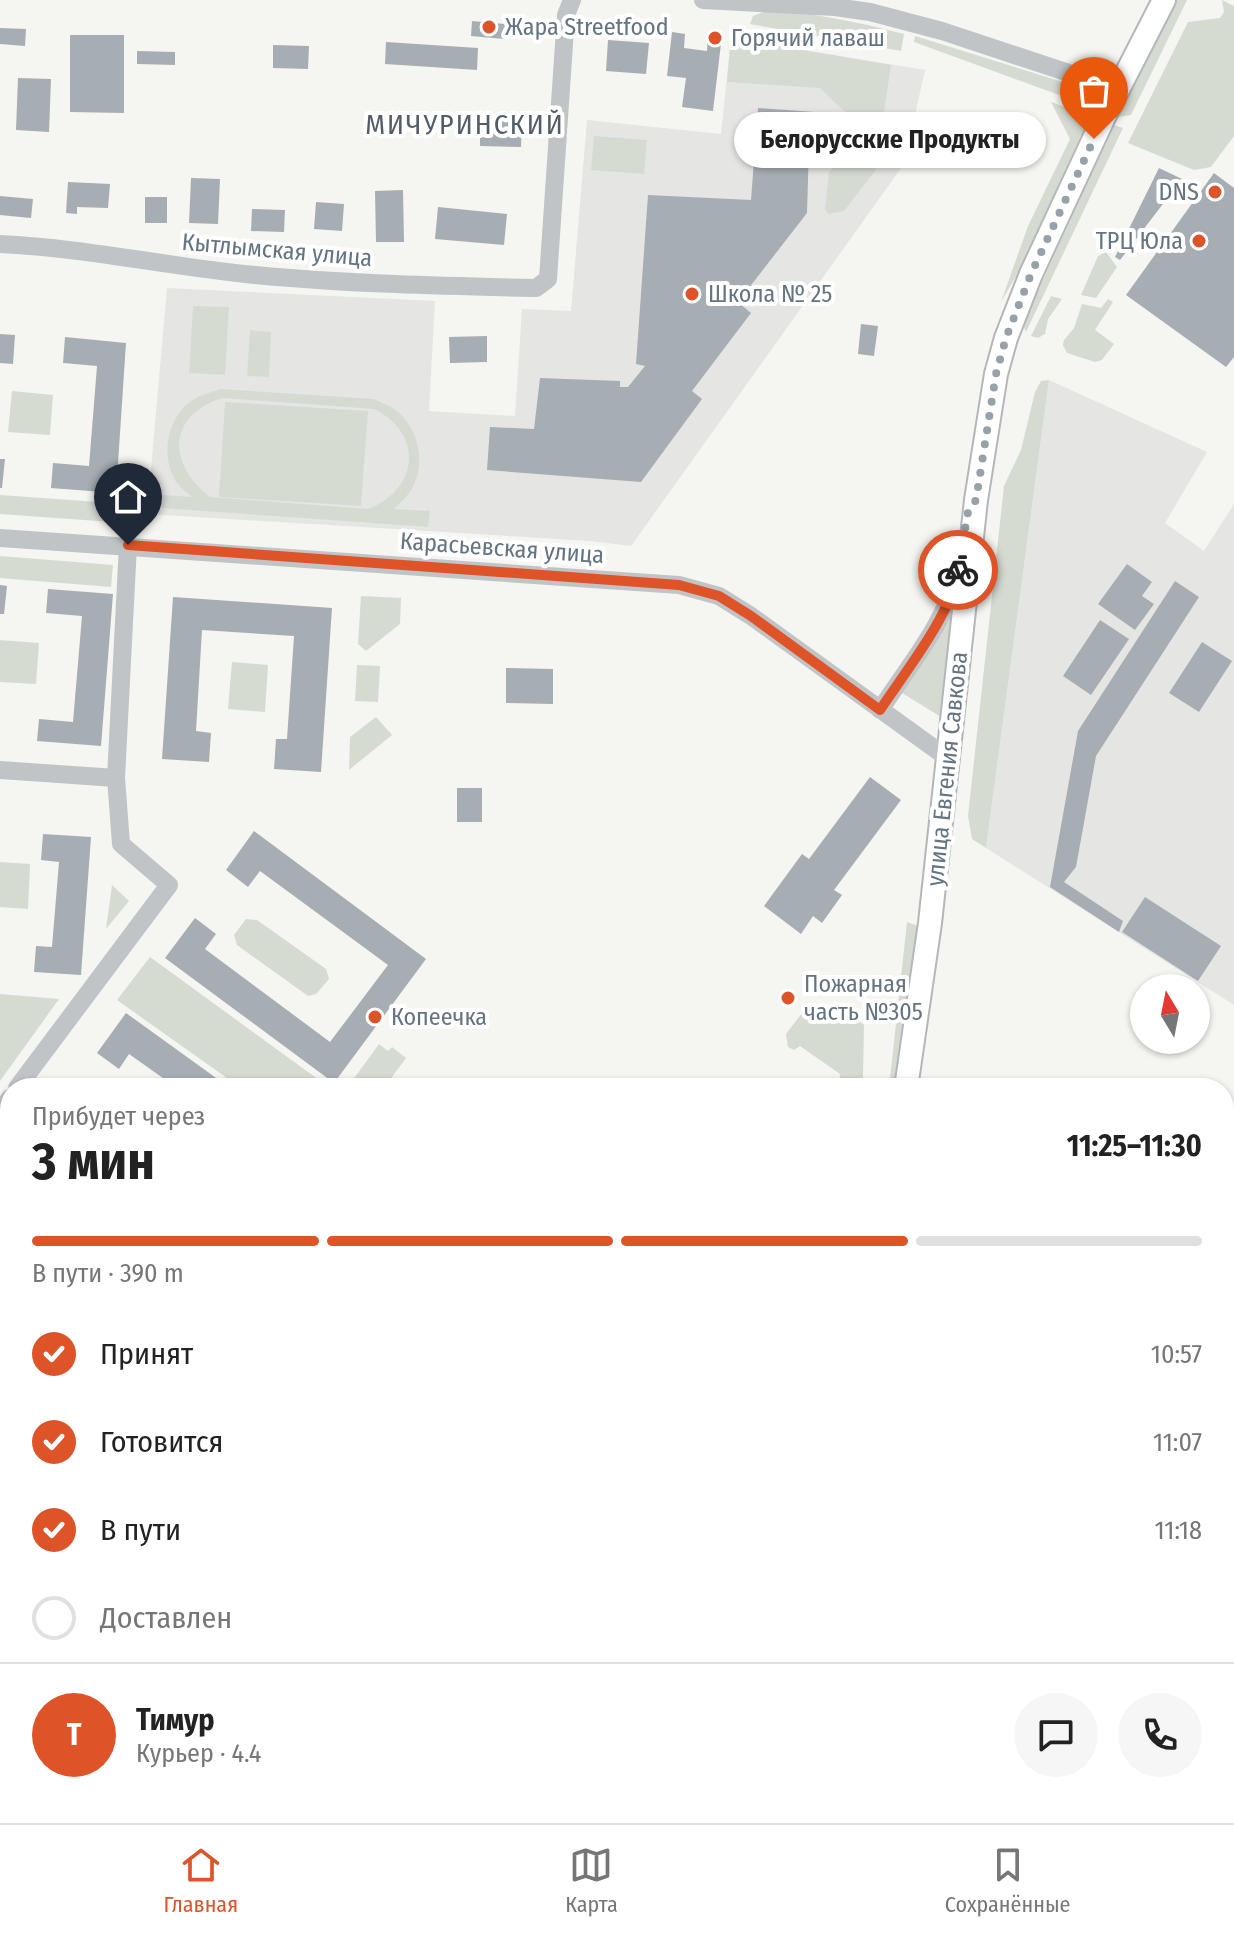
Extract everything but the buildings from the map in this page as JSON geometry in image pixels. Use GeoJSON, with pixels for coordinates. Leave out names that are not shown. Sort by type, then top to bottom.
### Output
{"type":"FeatureCollection","features":[{"type":"Feature","properties":{"kind":"main road","name":"улица Евгения Савкова"},"geometry":{"type":"LineString","coordinates":[[908,1078],[923,979],[976,500],[996,374],[1006,338],[1031,274],[1164,0]]}},
{"type":"Feature","properties":{"kind":"street","name":"Кытлымская улица"},"geometry":{"type":"LineString","coordinates":[[0,244],[47,246],[171,265],[285,277],[405,285],[536,288],[548,279],[566,15],[572,0]]}},
{"type":"Feature","properties":{"kind":"street"},"geometry":{"type":"LineString","coordinates":[[703,0],[835,7],[870,12],[942,31],[1118,91]]}},
{"type":"Feature","properties":{"kind":"street"},"geometry":{"type":"LineString","coordinates":[[880,710],[943,612],[956,583],[968,512],[976,500]]}},
{"type":"Feature","properties":{"kind":"street","name":"Карасьевская улица"},"geometry":{"type":"LineString","coordinates":[[0,538],[679,585],[719,596],[751,616],[949,759]]}},
{"type":"Feature","properties":{"kind":"street"},"geometry":{"type":"LineString","coordinates":[[24,1078],[169,885],[121,844],[116,778],[128,545]]}},
{"type":"Feature","properties":{"kind":"street"},"geometry":{"type":"LineString","coordinates":[[0,770],[116,778]]}},
{"type":"Feature","properties":{"kind":"shaded area"},"geometry":{"type":"Polygon","coordinates":[[[1173,0],[1187,0],[1131,115],[1117,117],[1173,0]]]}},
{"type":"Feature","properties":{"kind":"shaded area"},"geometry":{"type":"Polygon","coordinates":[[[1222,0],[1234,6],[1234,136],[1211,167],[1194,170],[1128,143],[1188,22],[1220,18],[1224,12],[1222,0]]]}},
{"type":"Feature","properties":{"kind":"shaded area"},"geometry":{"type":"Polygon","coordinates":[[[768,10],[803,13],[904,34],[901,51],[750,24],[753,16],[768,10]]]}},
{"type":"Feature","properties":{"kind":"shaded area"},"geometry":{"type":"Polygon","coordinates":[[[915,36],[1069,84],[1087,99],[1089,106],[914,42],[915,36]]]}},
{"type":"Feature","properties":{"kind":"shaded area","name":"Школа № 25"},"geometry":{"type":"Polygon","coordinates":[[[731,38],[925,70],[904,164],[631,546],[147,514],[167,288],[435,301],[429,411],[515,416],[522,309],[571,311],[587,120],[721,134],[731,38]]]}},
{"type":"Feature","properties":{"kind":"shaded area"},"geometry":{"type":"Polygon","coordinates":[[[731,38],[891,65],[875,171],[844,211],[828,214],[825,209],[829,172],[843,158],[848,115],[820,88],[727,82],[731,38]]]}},
{"type":"Feature","properties":{"kind":"shaded area"},"geometry":{"type":"Polygon","coordinates":[[[1051,102],[1090,116],[1019,271],[1001,302],[1028,226],[1070,139],[1051,102]]]}},
{"type":"Feature","properties":{"kind":"shaded area"},"geometry":{"type":"Polygon","coordinates":[[[1114,125],[1123,128],[1026,332],[1024,327],[1028,312],[1114,125]]]}},
{"type":"Feature","properties":{"kind":"shaded area"},"geometry":{"type":"Polygon","coordinates":[[[594,136],[647,140],[644,174],[591,170],[594,136]]]}},
{"type":"Feature","properties":{"kind":"shaded area"},"geometry":{"type":"Polygon","coordinates":[[[1106,252],[1117,267],[1096,298],[1081,295],[1098,256],[1106,252]]]}},
{"type":"Feature","properties":{"kind":"shaded area"},"geometry":{"type":"Polygon","coordinates":[[[1051,296],[1062,299],[1048,319],[1045,334],[1038,338],[1031,336],[1051,296]]]}},
{"type":"Feature","properties":{"kind":"shaded area"},"geometry":{"type":"Polygon","coordinates":[[[1108,299],[1113,302],[1095,330],[1114,344],[1102,360],[1095,362],[1067,353],[1064,340],[1074,328],[1082,304],[1101,308],[1108,299]]]}},
{"type":"Feature","properties":{"kind":"shaded area"},"geometry":{"type":"Polygon","coordinates":[[[193,306],[229,307],[225,375],[189,373],[193,306]]]}},
{"type":"Feature","properties":{"kind":"shaded area"},"geometry":{"type":"Polygon","coordinates":[[[250,330],[271,332],[269,377],[247,376],[250,330]]]}},
{"type":"Feature","properties":{"kind":"shaded area"},"geometry":{"type":"Polygon","coordinates":[[[1049,380],[1207,452],[1165,523],[1204,551],[1234,504],[1234,1005],[1210,990],[1210,974],[1185,974],[986,848],[1049,380]]]}},
{"type":"Feature","properties":{"kind":"shaded area"},"geometry":{"type":"Polygon","coordinates":[[[1049,380],[986,848],[972,839],[968,816],[1004,486],[1021,450],[1035,392],[1041,381],[1049,380]]]}},
{"type":"Feature","properties":{"kind":"shaded area"},"geometry":{"type":"Polygon","coordinates":[[[220,389],[374,399],[395,409],[411,427],[415,437],[419,470],[411,490],[394,509],[430,511],[428,527],[162,508],[163,495],[192,497],[171,473],[167,449],[172,425],[186,405],[220,389]],[[222,398],[204,406],[191,417],[179,442],[181,456],[186,470],[210,497],[368,509],[385,500],[397,488],[409,461],[408,446],[401,432],[374,409],[222,398]]]}},
{"type":"Feature","properties":{"kind":"shaded area"},"geometry":{"type":"Polygon","coordinates":[[[12,391],[53,395],[50,435],[8,432],[12,391]]]}},
{"type":"Feature","properties":{"kind":"shaded area"},"geometry":{"type":"Polygon","coordinates":[[[225,402],[368,411],[361,506],[219,497],[225,402]]]}},
{"type":"Feature","properties":{"kind":"shaded area"},"geometry":{"type":"Polygon","coordinates":[[[0,495],[127,504],[126,523],[0,514],[0,495]]]}},
{"type":"Feature","properties":{"kind":"shaded area"},"geometry":{"type":"Polygon","coordinates":[[[0,556],[113,565],[111,587],[0,578],[0,556]]]}},
{"type":"Feature","properties":{"kind":"shaded area"},"geometry":{"type":"Polygon","coordinates":[[[361,596],[401,598],[400,624],[366,651],[358,644],[361,596]]]}},
{"type":"Feature","properties":{"kind":"shaded area"},"geometry":{"type":"Polygon","coordinates":[[[955,609],[941,717],[902,693],[955,609]]]}},
{"type":"Feature","properties":{"kind":"shaded area"},"geometry":{"type":"Polygon","coordinates":[[[0,640],[39,643],[36,684],[0,682],[0,640]]]}},
{"type":"Feature","properties":{"kind":"shaded area"},"geometry":{"type":"Polygon","coordinates":[[[232,662],[268,665],[265,712],[228,709],[232,662]]]}},
{"type":"Feature","properties":{"kind":"shaded area"},"geometry":{"type":"Polygon","coordinates":[[[357,665],[380,666],[378,702],[355,701],[357,665]]]}},
{"type":"Feature","properties":{"kind":"shaded area"},"geometry":{"type":"Polygon","coordinates":[[[376,717],[392,735],[349,770],[350,737],[376,717]]]}},
{"type":"Feature","properties":{"kind":"shaded area"},"geometry":{"type":"Polygon","coordinates":[[[0,862],[30,864],[28,909],[0,907],[0,862]]]}},
{"type":"Feature","properties":{"kind":"shaded area"},"geometry":{"type":"Polygon","coordinates":[[[112,885],[129,901],[106,929],[112,885]]]}},
{"type":"Feature","properties":{"kind":"shaded area"},"geometry":{"type":"Polygon","coordinates":[[[246,919],[257,920],[326,969],[329,979],[316,994],[308,996],[237,945],[234,935],[246,919]]]}},
{"type":"Feature","properties":{"kind":"shaded area"},"geometry":{"type":"Polygon","coordinates":[[[907,922],[918,926],[923,933],[899,1078],[890,1078],[907,922]]]}},
{"type":"Feature","properties":{"kind":"shaded area"},"geometry":{"type":"Polygon","coordinates":[[[150,957],[316,1078],[227,1078],[117,1000],[150,957]]]}},
{"type":"Feature","properties":{"kind":"shaded area"},"geometry":{"type":"Polygon","coordinates":[[[0,994],[59,999],[2,1078],[0,994]]]}},
{"type":"Feature","properties":{"kind":"shaded area"},"geometry":{"type":"Polygon","coordinates":[[[802,1013],[859,1021],[864,1025],[862,1078],[840,1078],[840,1074],[800,1046],[794,1050],[788,1047],[786,1034],[802,1013]]]}},
{"type":"Feature","properties":{"kind":"shaded area"},"geometry":{"type":"Polygon","coordinates":[[[379,1044],[388,1051],[392,1047],[406,1058],[391,1078],[354,1078],[379,1044]]]}},
{"type":"Feature","properties":{"kind":"way so far"},"geometry":{"type":"LineString","coordinates":[[958,570],[968,512],[976,500],[1001,353],[1031,274],[1094,139]]}},
{"type":"Feature","properties":{"kind":"place","name":"Жара Streetfood"},"geometry":{"type":"Point","coordinates":[489,27]}},
{"type":"Feature","properties":{"kind":"place","name":"Горячий лаваш"},"geometry":{"type":"Point","coordinates":[715,38]}},
{"type":"Feature","properties":{"kind":"place","name":"Белорусские Продукты"},"geometry":{"type":"Point","coordinates":[1094,139]}},
{"type":"Feature","properties":{"kind":"place","name":"DNS"},"geometry":{"type":"Point","coordinates":[1215,192]}},
{"type":"Feature","properties":{"kind":"place","name":"ТРЦ Юла"},"geometry":{"type":"Point","coordinates":[1199,241]}},
{"type":"Feature","properties":{"kind":"place","name":"Школа № 25"},"geometry":{"type":"Point","coordinates":[692,294]}},
{"type":"Feature","properties":{"kind":"place","name":"Пожарная часть №305"},"geometry":{"type":"Point","coordinates":[788,998]}},
{"type":"Feature","properties":{"kind":"place","name":"Копеечка"},"geometry":{"type":"Point","coordinates":[375,1017]}},
{"type":"Feature","properties":{"kind":"district","name":"МИЧУРИНСКИЙ"},"geometry":{"type":"Point","coordinates":[465,124]}},
{"type":"Feature","properties":{"kind":"route"},"geometry":{"type":"LineString","coordinates":[[128,545],[679,585],[719,596],[784,638],[880,710],[943,612],[956,583],[958,570]]}}]}
